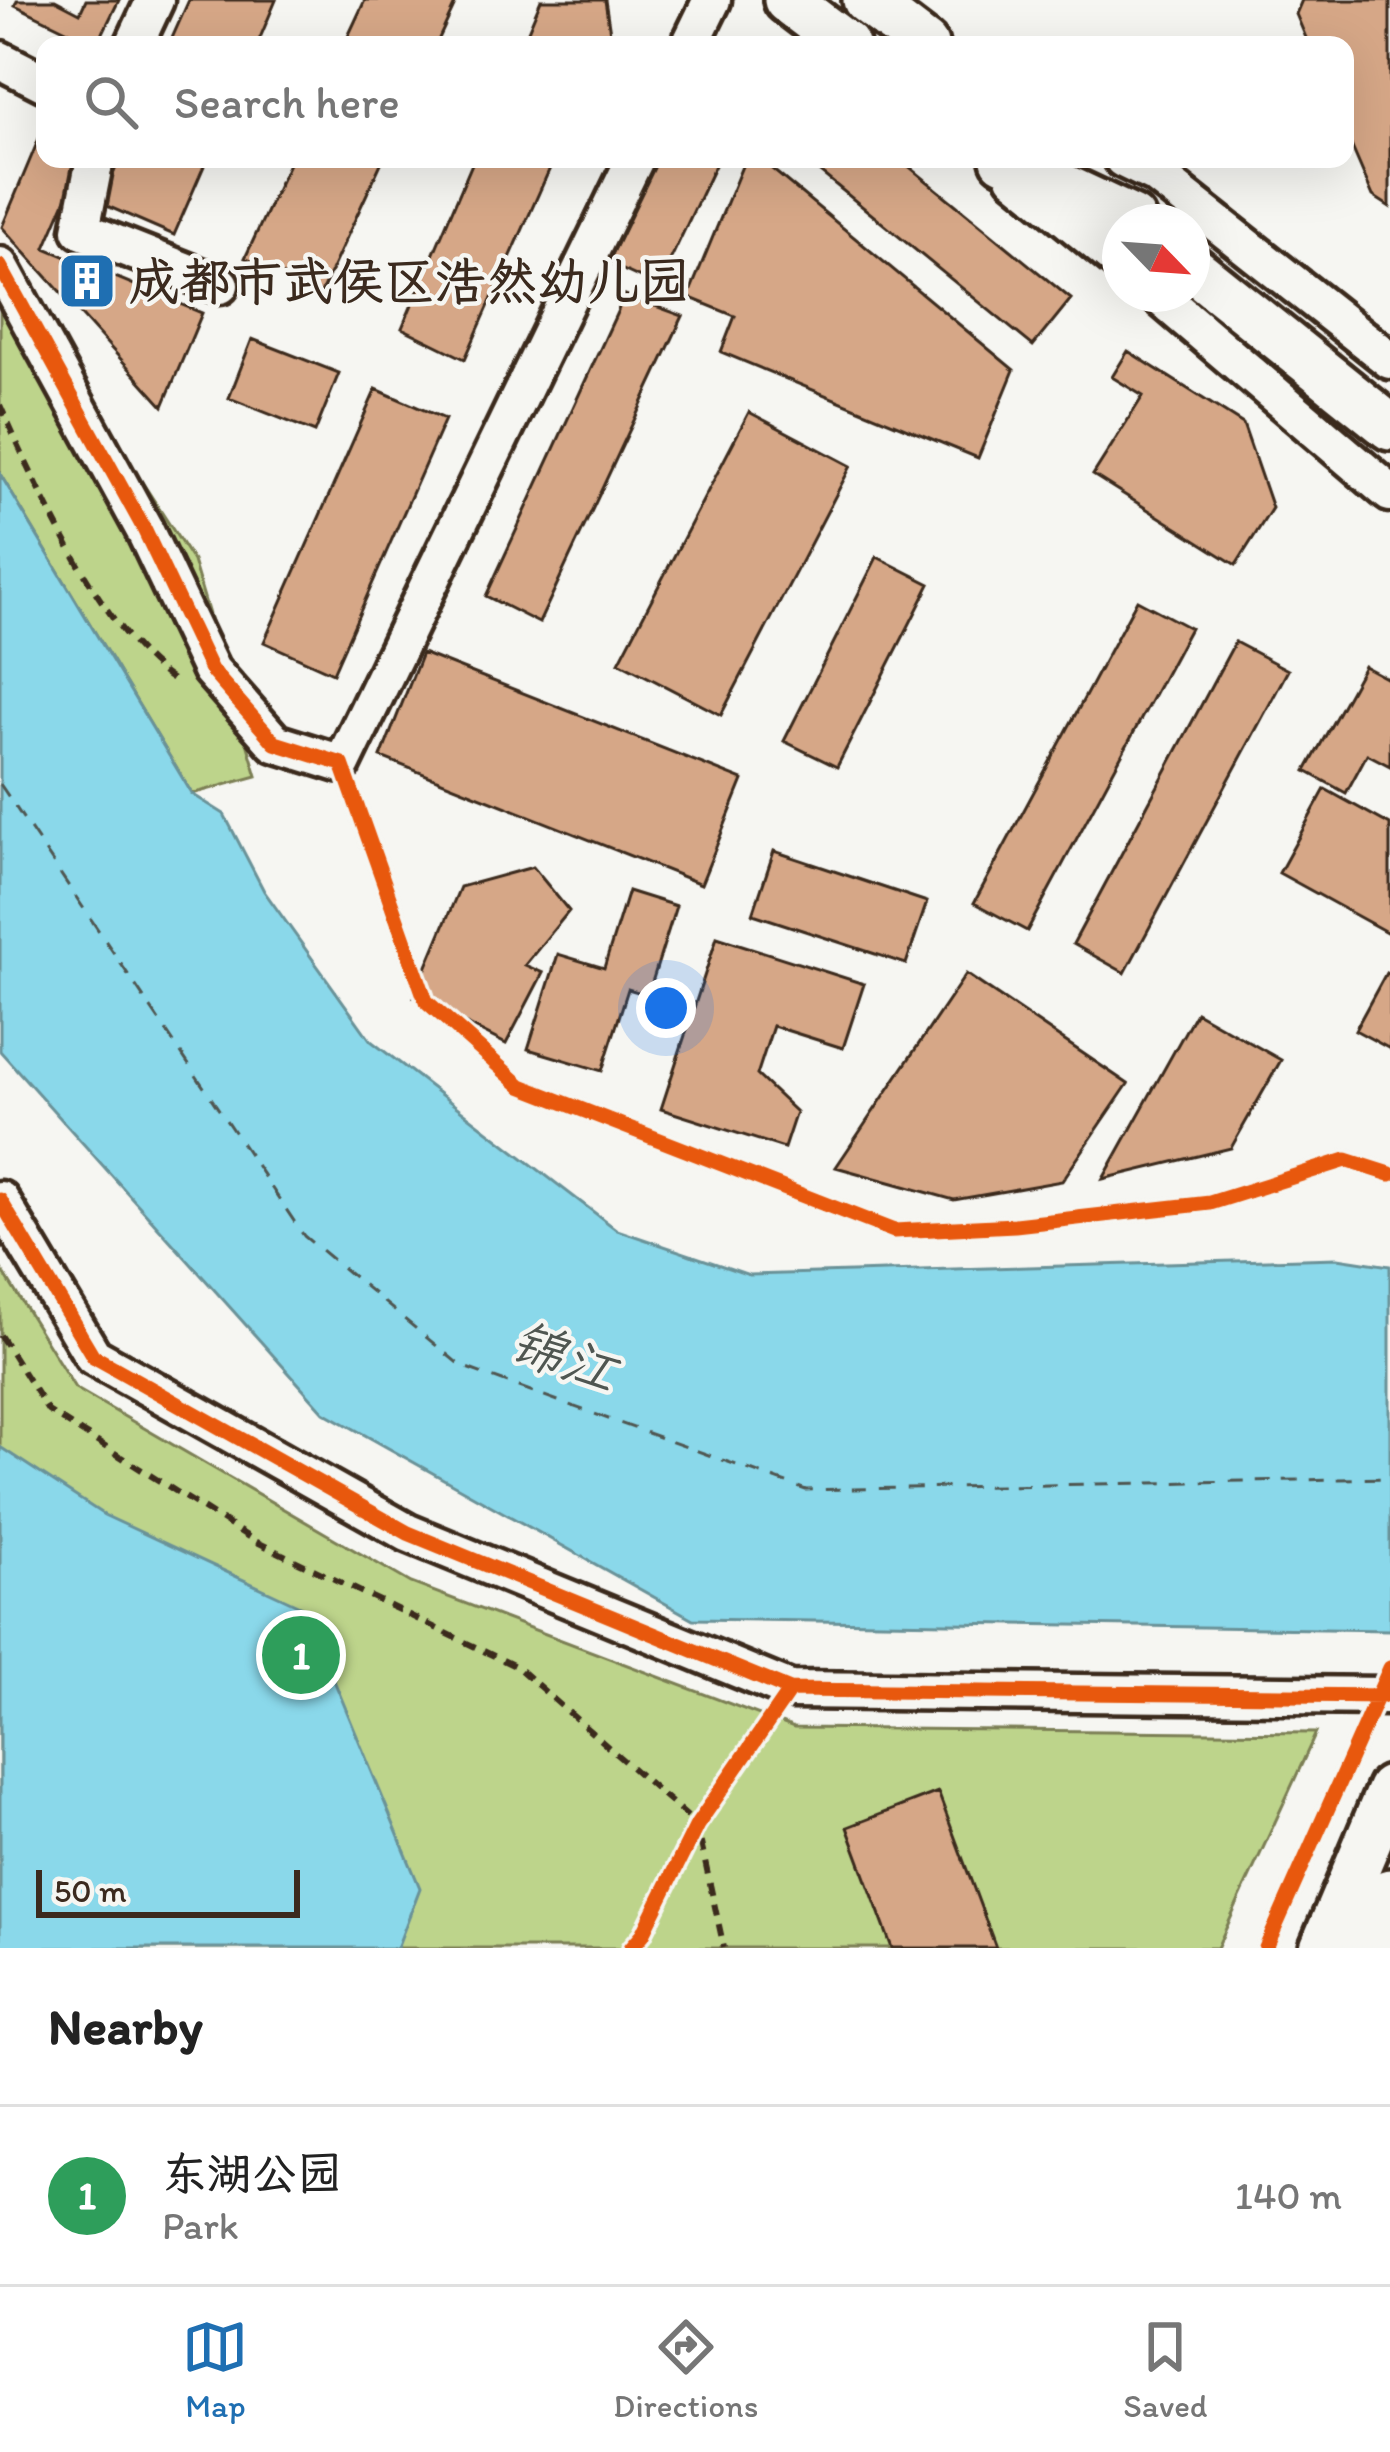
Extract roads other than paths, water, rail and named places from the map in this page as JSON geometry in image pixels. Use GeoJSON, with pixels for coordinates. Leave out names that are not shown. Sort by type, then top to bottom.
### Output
{"type":"FeatureCollection","features":[{"type":"Feature","properties":{"kind":"highway"},"geometry":{"type":"LineString","coordinates":[[1366,1948],[1390,1895]]}},
{"type":"Feature","properties":{"kind":"main road"},"geometry":{"type":"LineString","coordinates":[[787,0],[834,36]]}},
{"type":"Feature","properties":{"kind":"main road"},"geometry":{"type":"LineString","coordinates":[[866,0],[913,36]]}},
{"type":"Feature","properties":{"kind":"main road"},"geometry":{"type":"LineString","coordinates":[[1019,168],[1102,218]]}},
{"type":"Feature","properties":{"kind":"main road"},"geometry":{"type":"LineString","coordinates":[[1072,168],[1103,204]]}},
{"type":"Feature","properties":{"kind":"main road"},"geometry":{"type":"LineString","coordinates":[[1210,283],[1390,428]]}},
{"type":"Feature","properties":{"kind":"main road"},"geometry":{"type":"LineString","coordinates":[[1323,1948],[1390,1789]]}},
{"type":"Feature","properties":{"kind":"street"},"geometry":{"type":"LineString","coordinates":[[138,36],[155,0]]}},
{"type":"Feature","properties":{"kind":"street"},"geometry":{"type":"LineString","coordinates":[[694,36],[712,0]]}},
{"type":"Feature","properties":{"kind":"street"},"geometry":{"type":"LineString","coordinates":[[0,60],[36,78]]}},
{"type":"Feature","properties":{"kind":"street"},"geometry":{"type":"LineString","coordinates":[[93,168],[81,230],[220,284]]}},
{"type":"Feature","properties":{"kind":"street"},"geometry":{"type":"LineString","coordinates":[[0,266],[144,529],[212,670],[275,743],[342,764],[631,168]]}},
{"type":"Feature","properties":{"kind":"street"},"geometry":{"type":"LineString","coordinates":[[1010,168],[1102,219]]}},
{"type":"Feature","properties":{"kind":"street"},"geometry":{"type":"LineString","coordinates":[[1142,168],[1390,360]]}},
{"type":"Feature","properties":{"kind":"street"},"geometry":{"type":"LineString","coordinates":[[1178,312],[1390,493]]}},
{"type":"Feature","properties":{"kind":"street"},"geometry":{"type":"LineString","coordinates":[[0,1200],[93,1356],[408,1533],[790,1690],[1390,1696]]}},
{"type":"Feature","properties":{"kind":"water","name":"锦江"},"geometry":{"type":"Polygon","coordinates":[[[0,474],[192,794],[224,814],[264,891],[371,1041],[617,1230],[749,1275],[1338,1258],[1390,1266],[1390,1630],[693,1619],[324,1412],[0,1051],[0,474]]]}},
{"type":"Feature","properties":{"kind":"water"},"geometry":{"type":"Polygon","coordinates":[[[0,1447],[104,1515],[304,1608],[420,1888],[397,1948],[0,1948],[0,1447]]]}},
{"type":"Feature","properties":{"kind":"place","name":"成都市武侯区浩然幼儿园"},"geometry":{"type":"Point","coordinates":[87,281]}},
{"type":"Feature","properties":{"kind":"place","name":"东湖公园"},"geometry":{"type":"Point","coordinates":[301,1655]}}]}
